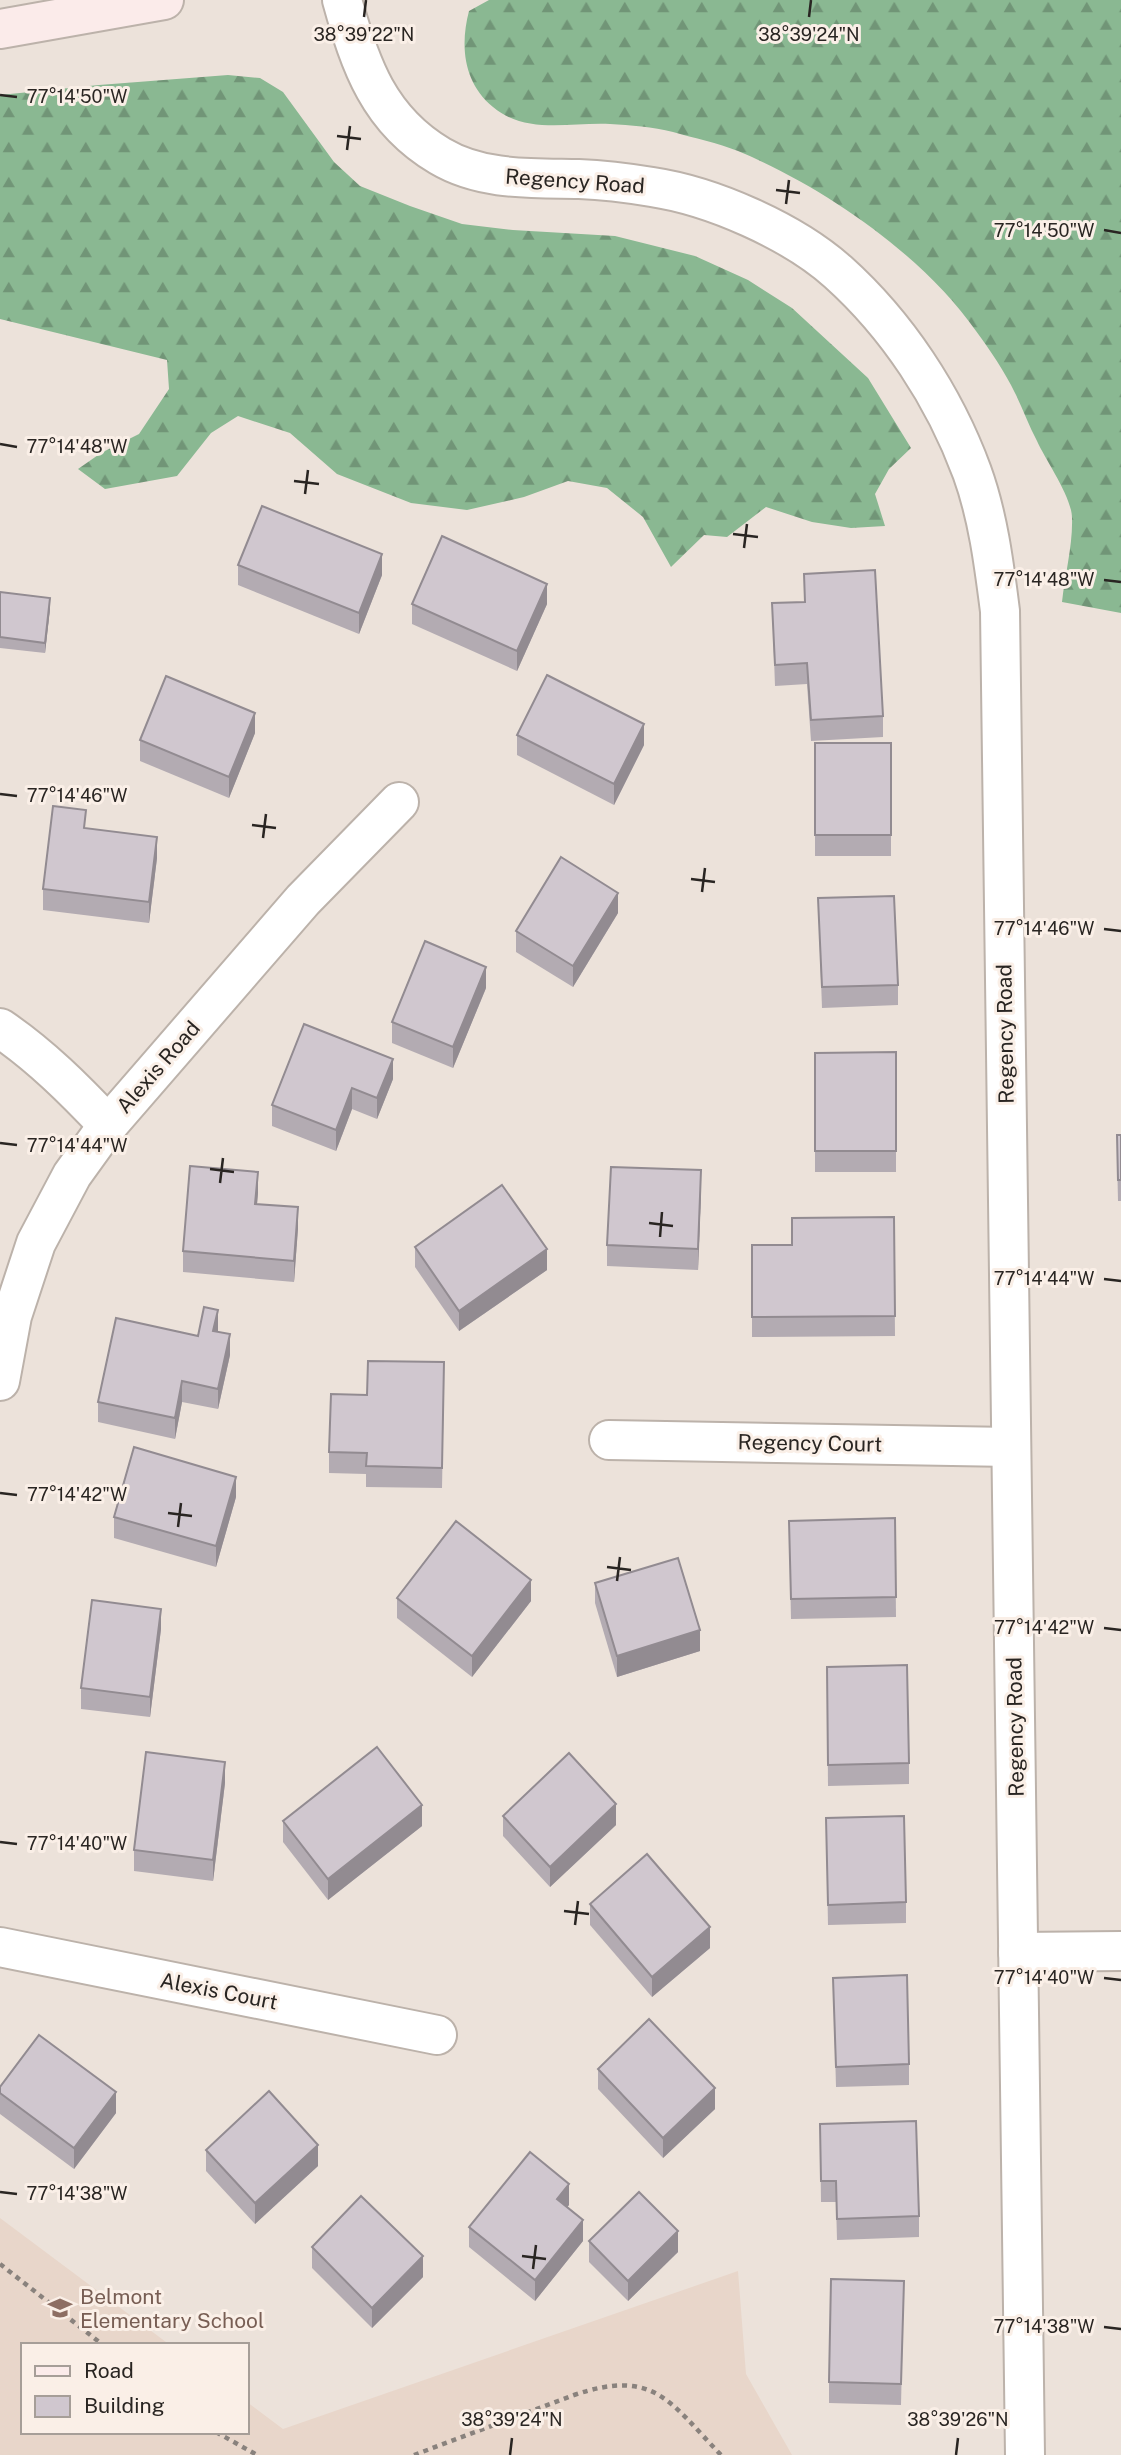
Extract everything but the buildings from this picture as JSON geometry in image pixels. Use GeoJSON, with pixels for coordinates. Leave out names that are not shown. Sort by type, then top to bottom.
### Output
{"type":"FeatureCollection","features":[{"type":"Feature","properties":{"kind":"street"},"geometry":{"type":"LineString","coordinates":[[0,29],[163,0]]}},
{"type":"Feature","properties":{"kind":"street","name":"Regency Road"},"geometry":{"type":"LineString","coordinates":[[342,0],[365,71],[382,103],[417,141],[442,157],[469,169],[502,176],[537,180],[618,182],[702,198],[738,212],[793,240],[837,271],[879,315],[918,365],[950,419],[972,474],[988,532],[1000,611],[1025,2455]]}},
{"type":"Feature","properties":{"kind":"street","name":"Alexis Road"},"geometry":{"type":"LineString","coordinates":[[0,1381],[12,1315],[36,1243],[72,1174],[108,1125],[303,900],[399,802]]}},
{"type":"Feature","properties":{"kind":"street"},"geometry":{"type":"LineString","coordinates":[[0,1028],[20,1041],[84,1099],[108,1125]]}},
{"type":"Feature","properties":{"kind":"street","name":"Regency Court"},"geometry":{"type":"LineString","coordinates":[[609,1440],[1011,1447]]}},
{"type":"Feature","properties":{"kind":"street","name":"Alexis Court"},"geometry":{"type":"LineString","coordinates":[[0,1947],[437,2035]]}},
{"type":"Feature","properties":{"kind":"street"},"geometry":{"type":"LineString","coordinates":[[1018,1952],[1121,1951]]}},
{"type":"Feature","properties":{"kind":"path"},"geometry":{"type":"LineString","coordinates":[[0,2264],[100,2343]]}},
{"type":"Feature","properties":{"kind":"path"},"geometry":{"type":"LineString","coordinates":[[414,2455],[593,2388],[624,2384],[654,2391],[682,2414],[720,2455]]}},
{"type":"Feature","properties":{"kind":"path"},"geometry":{"type":"LineString","coordinates":[[220,2434],[257,2455]]}},
{"type":"Feature","properties":{"kind":"shaded area","name":"Belmont Elementary School"},"geometry":{"type":"Polygon","coordinates":[[[0,2218],[167,2343],[21,2343],[21,2434],[248,2434],[248,2403],[283,2429],[738,2271],[746,2374],[792,2455],[0,2455],[0,2218]]]}},
{"type":"Feature","properties":{"kind":"green space"},"geometry":{"type":"Polygon","coordinates":[[[489,0],[1121,0],[1121,613],[1062,602],[1072,528],[1068,500],[1002,369],[954,303],[929,276],[900,250],[837,204],[771,166],[738,151],[650,128],[610,124],[534,124],[506,116],[483,97],[475,86],[466,62],[465,37],[469,11],[489,0]]]}},
{"type":"Feature","properties":{"kind":"green space"},"geometry":{"type":"Polygon","coordinates":[[[228,75],[260,78],[283,92],[334,162],[360,186],[462,224],[615,236],[695,256],[748,280],[792,308],[868,378],[911,448],[889,469],[875,494],[885,526],[851,528],[812,522],[766,507],[727,537],[704,535],[671,567],[643,517],[607,488],[568,481],[524,497],[467,510],[411,503],[337,474],[290,433],[238,416],[211,433],[177,476],[105,489],[78,469],[101,453],[139,434],[169,389],[167,360],[0,319],[0,95],[228,75]]]}},
{"type":"Feature","properties":{"kind":"place","name":"Belmont Elementary School"},"geometry":{"type":"Point","coordinates":[60,2308]}}]}
